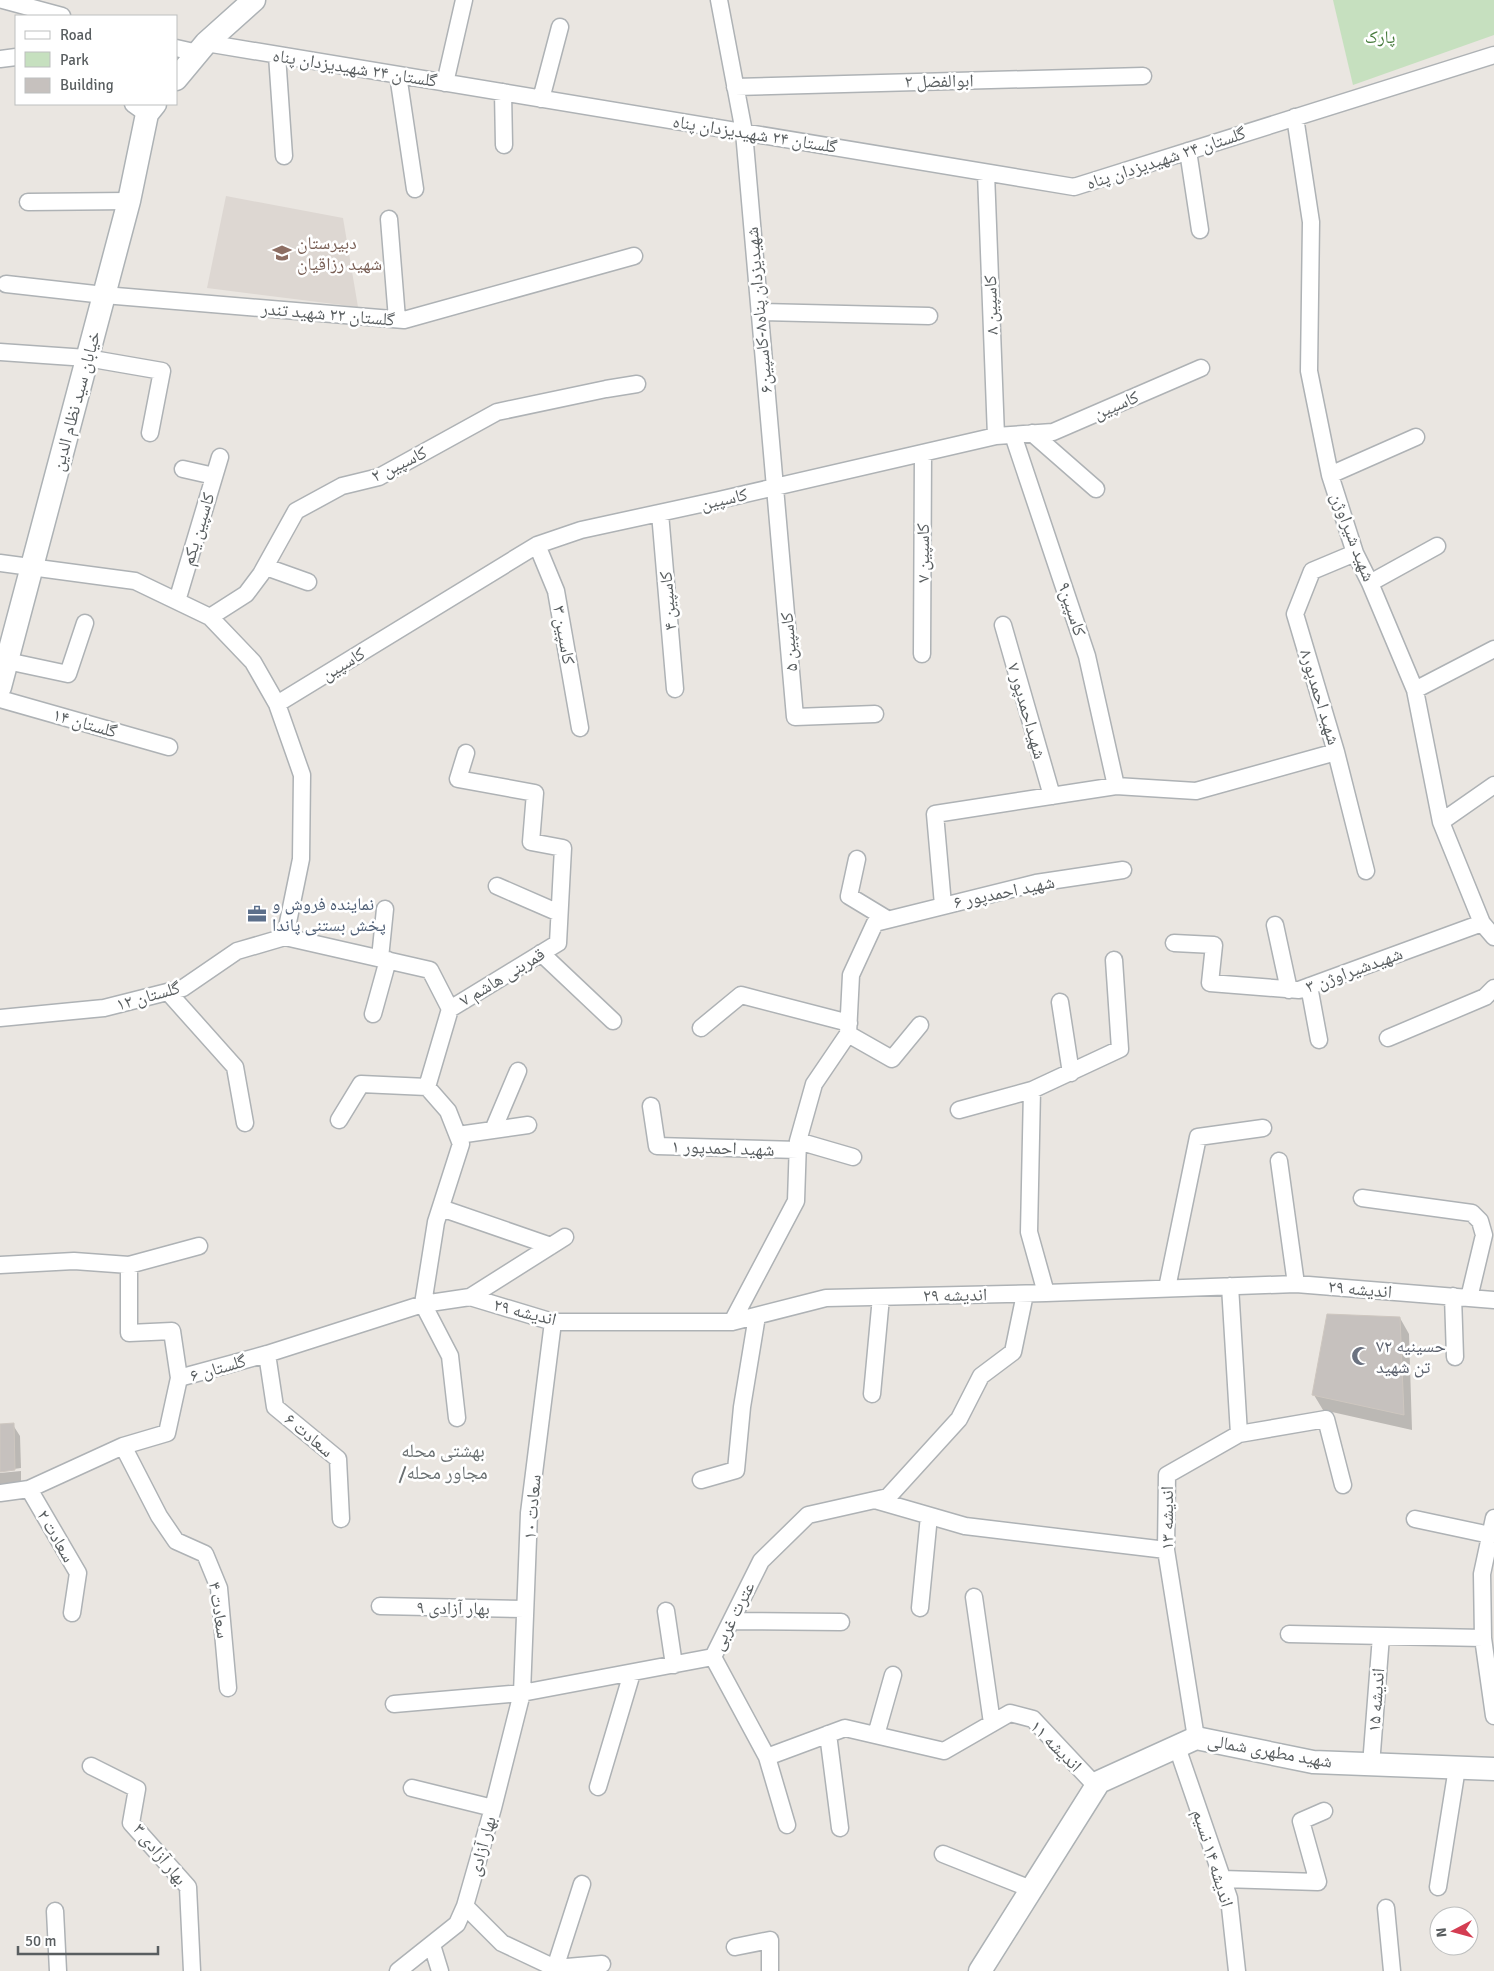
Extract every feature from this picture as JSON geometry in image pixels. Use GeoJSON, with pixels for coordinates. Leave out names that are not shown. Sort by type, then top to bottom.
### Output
{"type":"FeatureCollection","features":[{"type":"Feature","properties":{"kind":"main road"},"geometry":{"type":"LineString","coordinates":[[178,77],[202,48],[254,0]]}},
{"type":"Feature","properties":{"kind":"main road","name":"خیابان سید نظام الدین"},"geometry":{"type":"LineString","coordinates":[[3,672],[129,201],[145,107]]}},
{"type":"Feature","properties":{"kind":"main road"},"geometry":{"type":"LineString","coordinates":[[980,1971],[1099,1782],[1186,1743]]}},
{"type":"Feature","properties":{"kind":"main road","name":"شهید مطهری شمالی"},"geometry":{"type":"LineString","coordinates":[[1186,1743],[1313,1762],[1494,1769]]}},
{"type":"Feature","properties":{"kind":"street"},"geometry":{"type":"LineString","coordinates":[[445,83],[464,0]]}},
{"type":"Feature","properties":{"kind":"street","name":"شهیدیزدان پناه۸-کاسپین۶"},"geometry":{"type":"LineString","coordinates":[[719,0],[744,132],[775,487]]}},
{"type":"Feature","properties":{"kind":"street"},"geometry":{"type":"LineString","coordinates":[[8,1],[58,15]]}},
{"type":"Feature","properties":{"kind":"street"},"geometry":{"type":"LineString","coordinates":[[541,99],[560,27]]}},
{"type":"Feature","properties":{"kind":"street","name":"گلستان ۲۴ شهیدیزدان پناه"},"geometry":{"type":"LineString","coordinates":[[178,48],[202,48],[277,55],[1074,187],[1494,55]]}},
{"type":"Feature","properties":{"kind":"street"},"geometry":{"type":"LineString","coordinates":[[277,55],[284,156]]}},
{"type":"Feature","properties":{"kind":"street"},"geometry":{"type":"LineString","coordinates":[[0,58],[15,57]]}},
{"type":"Feature","properties":{"kind":"street"},"geometry":{"type":"LineString","coordinates":[[398,75],[415,189]]}},
{"type":"Feature","properties":{"kind":"street","name":"ابوالفضل ۲"},"geometry":{"type":"LineString","coordinates":[[735,86],[1142,76]]}},
{"type":"Feature","properties":{"kind":"street"},"geometry":{"type":"LineString","coordinates":[[503,92],[504,145]]}},
{"type":"Feature","properties":{"kind":"street","name":"شهید شیراوژن"},"geometry":{"type":"LineString","coordinates":[[1295,117],[1311,222],[1308,372],[1330,476],[1355,553],[1370,582],[1415,690],[1441,822],[1482,922],[1494,937]]}},
{"type":"Feature","properties":{"kind":"street"},"geometry":{"type":"LineString","coordinates":[[1188,151],[1200,230]]}},
{"type":"Feature","properties":{"kind":"street","name":"کاسپین ۸"},"geometry":{"type":"LineString","coordinates":[[986,173],[996,436]]}},
{"type":"Feature","properties":{"kind":"street"},"geometry":{"type":"LineString","coordinates":[[28,202],[129,201]]}},
{"type":"Feature","properties":{"kind":"street"},"geometry":{"type":"LineString","coordinates":[[389,219],[397,320]]}},
{"type":"Feature","properties":{"kind":"street","name":"گلستان ۲۲ شهید تندر"},"geometry":{"type":"LineString","coordinates":[[6,284],[104,295],[404,320],[634,256]]}},
{"type":"Feature","properties":{"kind":"street"},"geometry":{"type":"LineString","coordinates":[[760,312],[929,316]]}},
{"type":"Feature","properties":{"kind":"street"},"geometry":{"type":"LineString","coordinates":[[0,352],[87,358],[162,371],[150,433]]}},
{"type":"Feature","properties":{"kind":"street","name":"کاسپین"},"geometry":{"type":"LineString","coordinates":[[277,704],[537,545],[581,530],[996,436],[1053,432],[1201,368]]}},
{"type":"Feature","properties":{"kind":"street","name":"کاسپین ۲"},"geometry":{"type":"LineString","coordinates":[[210,617],[246,594],[266,567],[296,511],[342,486],[379,478],[497,412],[637,384]]}},
{"type":"Feature","properties":{"kind":"street"},"geometry":{"type":"LineString","coordinates":[[1032,433],[1096,489]]}},
{"type":"Feature","properties":{"kind":"street","name":"کاسپین۹"},"geometry":{"type":"LineString","coordinates":[[1013,435],[1087,656],[1116,786]]}},
{"type":"Feature","properties":{"kind":"street"},"geometry":{"type":"LineString","coordinates":[[1330,476],[1416,437]]}},
{"type":"Feature","properties":{"kind":"street","name":"کاسپین ۷"},"geometry":{"type":"LineString","coordinates":[[922,654],[923,453]]}},
{"type":"Feature","properties":{"kind":"street","name":"کاسپین یکم"},"geometry":{"type":"LineString","coordinates":[[177,601],[220,458]]}},
{"type":"Feature","properties":{"kind":"street"},"geometry":{"type":"LineString","coordinates":[[183,469],[214,476]]}},
{"type":"Feature","properties":{"kind":"street","name":"کاسپین ۵"},"geometry":{"type":"LineString","coordinates":[[775,487],[795,717],[875,714]]}},
{"type":"Feature","properties":{"kind":"street","name":"کاسپین ۴"},"geometry":{"type":"LineString","coordinates":[[660,513],[675,689]]}},
{"type":"Feature","properties":{"kind":"street","name":"کاسپین ۳"},"geometry":{"type":"LineString","coordinates":[[537,545],[556,591],[580,728]]}},
{"type":"Feature","properties":{"kind":"street"},"geometry":{"type":"LineString","coordinates":[[1370,582],[1437,546]]}},
{"type":"Feature","properties":{"kind":"street","name":"شهید احمدپور۸"},"geometry":{"type":"LineString","coordinates":[[1355,553],[1312,571],[1295,614],[1336,752],[1366,871]]}},
{"type":"Feature","properties":{"kind":"street"},"geometry":{"type":"LineString","coordinates":[[0,562],[135,581],[210,617],[254,662],[277,704],[302,775],[301,859],[285,937],[430,970],[450,1009],[427,1087]]}},
{"type":"Feature","properties":{"kind":"street"},"geometry":{"type":"LineString","coordinates":[[266,567],[308,582]]}},
{"type":"Feature","properties":{"kind":"street"},"geometry":{"type":"LineString","coordinates":[[3,672],[68,674],[85,624]]}},
{"type":"Feature","properties":{"kind":"street","name":"شهیداحمدپور ۷"},"geometry":{"type":"LineString","coordinates":[[1003,626],[1052,796]]}},
{"type":"Feature","properties":{"kind":"street"},"geometry":{"type":"LineString","coordinates":[[1415,690],[1494,649]]}},
{"type":"Feature","properties":{"kind":"street","name":"گلستان ۱۴"},"geometry":{"type":"LineString","coordinates":[[0,699],[169,747]]}},
{"type":"Feature","properties":{"kind":"street"},"geometry":{"type":"LineString","coordinates":[[943,905],[935,814],[1116,786],[1196,791],[1336,752]]}},
{"type":"Feature","properties":{"kind":"street","name":"قمربنی هاشم ۷"},"geometry":{"type":"LineString","coordinates":[[450,1009],[558,943],[560,914],[563,848],[531,842],[535,793],[458,779],[466,753]]}},
{"type":"Feature","properties":{"kind":"street"},"geometry":{"type":"LineString","coordinates":[[1441,822],[1494,785]]}},
{"type":"Feature","properties":{"kind":"street"},"geometry":{"type":"LineString","coordinates":[[857,859],[849,896],[887,919]]}},
{"type":"Feature","properties":{"kind":"street","name":"شهید احمدپور ۶"},"geometry":{"type":"LineString","coordinates":[[887,919],[1036,883],[1123,870]]}},
{"type":"Feature","properties":{"kind":"street"},"geometry":{"type":"LineString","coordinates":[[497,886],[560,914]]}},
{"type":"Feature","properties":{"kind":"street"},"geometry":{"type":"LineString","coordinates":[[373,1014],[384,959],[385,909]]}},
{"type":"Feature","properties":{"kind":"street"},"geometry":{"type":"LineString","coordinates":[[732,1322],[796,1201],[798,1146],[814,1084],[849,1029],[850,975],[875,923],[887,919]]}},
{"type":"Feature","properties":{"kind":"street","name":"شهیدشیراوژن ۳"},"geometry":{"type":"LineString","coordinates":[[1174,943],[1214,945],[1210,983],[1299,990],[1482,922]]}},
{"type":"Feature","properties":{"kind":"street"},"geometry":{"type":"LineString","coordinates":[[1276,925],[1289,990]]}},
{"type":"Feature","properties":{"kind":"street","name":"گلستان ۱۲"},"geometry":{"type":"LineString","coordinates":[[0,1018],[104,1008],[183,988],[237,951],[285,937]]}},
{"type":"Feature","properties":{"kind":"street"},"geometry":{"type":"LineString","coordinates":[[541,954],[613,1022]]}},
{"type":"Feature","properties":{"kind":"street"},"geometry":{"type":"LineString","coordinates":[[960,1110],[1032,1090],[1120,1049],[1114,960]]}},
{"type":"Feature","properties":{"kind":"street"},"geometry":{"type":"LineString","coordinates":[[1309,986],[1319,1040]]}},
{"type":"Feature","properties":{"kind":"street"},"geometry":{"type":"LineString","coordinates":[[1388,1038],[1485,997],[1494,988]]}},
{"type":"Feature","properties":{"kind":"street"},"geometry":{"type":"LineString","coordinates":[[168,992],[235,1067],[245,1123]]}},
{"type":"Feature","properties":{"kind":"street"},"geometry":{"type":"LineString","coordinates":[[701,1028],[741,995],[849,1029],[892,1059],[920,1025]]}},
{"type":"Feature","properties":{"kind":"street"},"geometry":{"type":"LineString","coordinates":[[1060,1002],[1071,1073]]}},
{"type":"Feature","properties":{"kind":"street"},"geometry":{"type":"LineString","coordinates":[[493,1130],[518,1071]]}},
{"type":"Feature","properties":{"kind":"street"},"geometry":{"type":"LineString","coordinates":[[339,1120],[360,1084],[427,1087],[448,1111],[458,1135],[461,1144],[436,1222],[423,1304],[450,1356],[457,1418]]}},
{"type":"Feature","properties":{"kind":"street"},"geometry":{"type":"LineString","coordinates":[[1032,1090],[1029,1232],[1046,1293]]}},
{"type":"Feature","properties":{"kind":"street","name":"شهید احمدپور ۱"},"geometry":{"type":"LineString","coordinates":[[651,1106],[658,1146],[798,1146]]}},
{"type":"Feature","properties":{"kind":"street"},"geometry":{"type":"LineString","coordinates":[[458,1135],[528,1125]]}},
{"type":"Feature","properties":{"kind":"street"},"geometry":{"type":"LineString","coordinates":[[1167,1288],[1198,1137],[1263,1128]]}},
{"type":"Feature","properties":{"kind":"street"},"geometry":{"type":"LineString","coordinates":[[798,1146],[853,1156]]}},
{"type":"Feature","properties":{"kind":"street"},"geometry":{"type":"LineString","coordinates":[[1279,1161],[1296,1284]]}},
{"type":"Feature","properties":{"kind":"street"},"geometry":{"type":"LineString","coordinates":[[1362,1198],[1472,1213],[1480,1221],[1484,1235],[1461,1297],[1455,1358]]}},
{"type":"Feature","properties":{"kind":"street"},"geometry":{"type":"LineString","coordinates":[[440,1208],[551,1246]]}},
{"type":"Feature","properties":{"kind":"street"},"geometry":{"type":"LineString","coordinates":[[470,1297],[566,1237]]}},
{"type":"Feature","properties":{"kind":"street"},"geometry":{"type":"LineString","coordinates":[[0,1265],[74,1261],[129,1265],[199,1246]]}},
{"type":"Feature","properties":{"kind":"street"},"geometry":{"type":"LineString","coordinates":[[129,1265],[129,1333],[172,1331],[180,1378]]}},
{"type":"Feature","properties":{"kind":"street","name":"اندیشه ۲۹"},"geometry":{"type":"LineString","coordinates":[[423,1304],[470,1297],[553,1322],[732,1322],[826,1298],[1025,1294],[1296,1284],[1494,1300]]}},
{"type":"Feature","properties":{"kind":"street"},"geometry":{"type":"LineString","coordinates":[[1230,1286],[1239,1434]]}},
{"type":"Feature","properties":{"kind":"street"},"geometry":{"type":"LineString","coordinates":[[1025,1294],[1013,1352],[982,1376],[959,1419],[882,1499],[929,1516],[965,1526],[1166,1550]]}},
{"type":"Feature","properties":{"kind":"street"},"geometry":{"type":"LineString","coordinates":[[872,1394],[881,1297]]}},
{"type":"Feature","properties":{"kind":"street","name":"گلستان ۶"},"geometry":{"type":"LineString","coordinates":[[0,1493],[29,1490],[123,1446],[168,1433],[180,1378],[267,1354],[423,1304]]}},
{"type":"Feature","properties":{"kind":"street"},"geometry":{"type":"LineString","coordinates":[[701,1480],[736,1470],[742,1407],[757,1316]]}},
{"type":"Feature","properties":{"kind":"street","name":"سعادت ۱۰"},"geometry":{"type":"LineString","coordinates":[[522,1693],[529,1513],[553,1322]]}},
{"type":"Feature","properties":{"kind":"street","name":"سعادت ۶"},"geometry":{"type":"LineString","coordinates":[[267,1354],[275,1407],[338,1459],[341,1519]]}},
{"type":"Feature","properties":{"kind":"street","name":"اندیشه ۱۳"},"geometry":{"type":"LineString","coordinates":[[1186,1743],[1166,1550],[1167,1475],[1239,1434],[1326,1418],[1343,1484]]}},
{"type":"Feature","properties":{"kind":"street","name":"سعادت ۴"},"geometry":{"type":"LineString","coordinates":[[123,1446],[159,1516],[176,1542],[205,1554],[219,1588],[228,1688]]}},
{"type":"Feature","properties":{"kind":"street","name":"سعادت ۲"},"geometry":{"type":"LineString","coordinates":[[29,1490],[78,1573],[72,1613]]}},
{"type":"Feature","properties":{"kind":"street","name":"عترت غربی"},"geometry":{"type":"LineString","coordinates":[[394,1704],[522,1693],[713,1657],[761,1561],[808,1515],[882,1499]]}},
{"type":"Feature","properties":{"kind":"street"},"geometry":{"type":"LineString","coordinates":[[920,1608],[929,1516]]}},
{"type":"Feature","properties":{"kind":"street"},"geometry":{"type":"LineString","coordinates":[[1415,1518],[1490,1535]]}},
{"type":"Feature","properties":{"kind":"street"},"geometry":{"type":"LineString","coordinates":[[1494,1518],[1482,1574],[1483,1638],[1494,1716]]}},
{"type":"Feature","properties":{"kind":"street"},"geometry":{"type":"LineString","coordinates":[[974,1597],[992,1723]]}},
{"type":"Feature","properties":{"kind":"street","name":"بهار آزادی ۹"},"geometry":{"type":"LineString","coordinates":[[380,1606],[525,1609]]}},
{"type":"Feature","properties":{"kind":"street"},"geometry":{"type":"LineString","coordinates":[[666,1611],[674,1665]]}},
{"type":"Feature","properties":{"kind":"street"},"geometry":{"type":"LineString","coordinates":[[731,1621],[841,1622]]}},
{"type":"Feature","properties":{"kind":"street"},"geometry":{"type":"LineString","coordinates":[[1289,1634],[1483,1638]]}},
{"type":"Feature","properties":{"kind":"street","name":"اندیشه ۱۵"},"geometry":{"type":"LineString","coordinates":[[1372,1765],[1381,1636]]}},
{"type":"Feature","properties":{"kind":"street"},"geometry":{"type":"LineString","coordinates":[[713,1657],[767,1756],[787,1825]]}},
{"type":"Feature","properties":{"kind":"street"},"geometry":{"type":"LineString","coordinates":[[598,1787],[632,1672]]}},
{"type":"Feature","properties":{"kind":"street"},"geometry":{"type":"LineString","coordinates":[[876,1735],[893,1675]]}},
{"type":"Feature","properties":{"kind":"street","name":"بهار آزادی"},"geometry":{"type":"LineString","coordinates":[[398,1971],[457,1924],[465,1906],[493,1808],[522,1693]]}},
{"type":"Feature","properties":{"kind":"street","name":"اندیشه ۱۱"},"geometry":{"type":"LineString","coordinates":[[828,1734],[845,1728],[944,1751],[1010,1713],[1033,1719],[1096,1786]]}},
{"type":"Feature","properties":{"kind":"street"},"geometry":{"type":"LineString","coordinates":[[767,1756],[828,1734],[840,1828]]}},
{"type":"Feature","properties":{"kind":"street","name":"اندیشه ۱۴ نسیم"},"geometry":{"type":"LineString","coordinates":[[1186,1743],[1222,1879],[1229,1898],[1238,1971]]}},
{"type":"Feature","properties":{"kind":"street","name":"بهار آزادی ۳"},"geometry":{"type":"LineString","coordinates":[[92,1766],[137,1789],[131,1823],[188,1887],[192,1971]]}},
{"type":"Feature","properties":{"kind":"street"},"geometry":{"type":"LineString","coordinates":[[1438,1887],[1457,1768]]}},
{"type":"Feature","properties":{"kind":"street"},"geometry":{"type":"LineString","coordinates":[[412,1788],[493,1808]]}},
{"type":"Feature","properties":{"kind":"street"},"geometry":{"type":"LineString","coordinates":[[1222,1879],[1318,1882],[1301,1821],[1324,1811]]}},
{"type":"Feature","properties":{"kind":"street"},"geometry":{"type":"LineString","coordinates":[[943,1854],[1031,1889]]}},
{"type":"Feature","properties":{"kind":"street"},"geometry":{"type":"LineString","coordinates":[[555,1968],[582,1884]]}},
{"type":"Feature","properties":{"kind":"street"},"geometry":{"type":"LineString","coordinates":[[465,1906],[502,1943],[555,1968],[602,1964]]}},
{"type":"Feature","properties":{"kind":"street"},"geometry":{"type":"LineString","coordinates":[[1386,1908],[1392,1971]]}},
{"type":"Feature","properties":{"kind":"street"},"geometry":{"type":"LineString","coordinates":[[55,1911],[58,1971]]}},
{"type":"Feature","properties":{"kind":"street"},"geometry":{"type":"LineString","coordinates":[[735,1947],[770,1940],[770,1971]]}},
{"type":"Feature","properties":{"kind":"street"},"geometry":{"type":"LineString","coordinates":[[432,1945],[440,1971]]}},
{"type":"Feature","properties":{"kind":"shaded area","name":"دبیرستان شهید رزاقیان"},"geometry":{"type":"Polygon","coordinates":[[[226,196],[343,218],[358,307],[207,288],[226,196]]]}},
{"type":"Feature","properties":{"kind":"green space","name":"پارک"},"geometry":{"type":"Polygon","coordinates":[[[1333,0],[1494,0],[1494,35],[1353,85],[1333,0]]]}},
{"type":"Feature","properties":{"kind":"building","name":"حسینیه ۷۲ تن شهید"},"geometry":{"type":"Polygon","coordinates":[[[1327,1314],[1400,1317],[1404,1415],[1312,1395],[1327,1314]]]}},
{"type":"Feature","properties":{"kind":"building"},"geometry":{"type":"Polygon","coordinates":[[[14,1423],[15,1470],[0,1472],[0,1424],[14,1423]]]}},
{"type":"Feature","properties":{"kind":"place","name":"دبیرستان شهید رزاقیان"},"geometry":{"type":"Point","coordinates":[282,253]}},
{"type":"Feature","properties":{"kind":"place","name":"نماینده فروش و پخش بستنی پاندا"},"geometry":{"type":"Point","coordinates":[257,914]}},
{"type":"Feature","properties":{"kind":"place","name":"حسینیه ۷۲ تن شهید"},"geometry":{"type":"Point","coordinates":[1361,1356]}},
{"type":"Feature","properties":{"kind":"district","name":"بهشتی محله /مجاور محله"},"geometry":{"type":"Point","coordinates":[443,1462]}}]}
